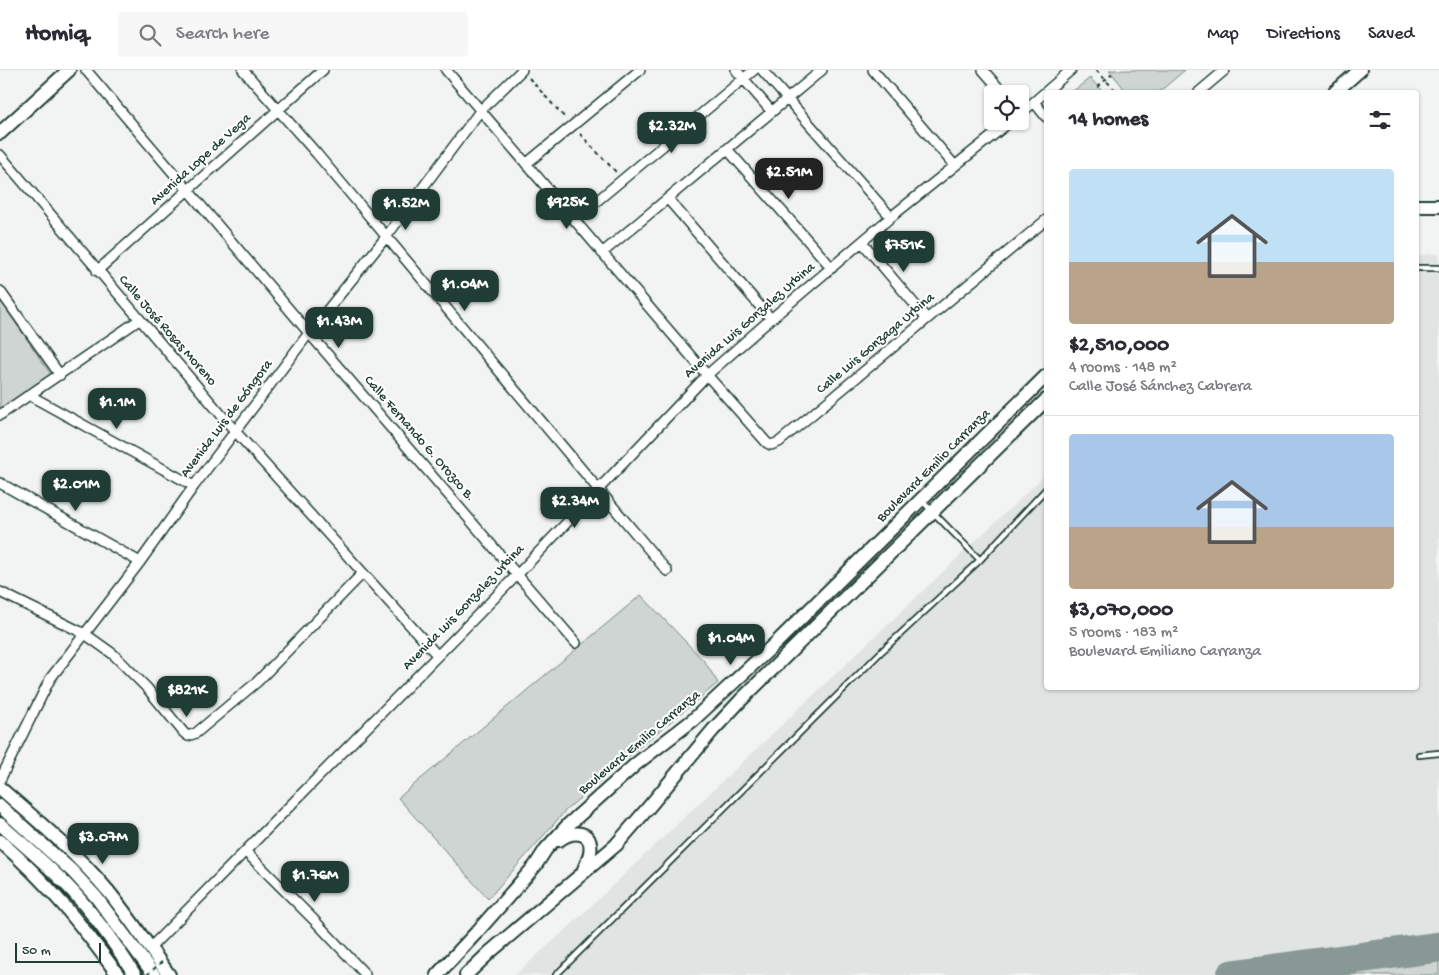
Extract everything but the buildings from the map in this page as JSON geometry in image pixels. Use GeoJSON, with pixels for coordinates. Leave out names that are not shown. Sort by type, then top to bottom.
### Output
{"type":"FeatureCollection","features":[{"type":"Feature","properties":{"kind":"street"},"geometry":{"type":"LineString","coordinates":[[0,133],[69,70]]}},
{"type":"Feature","properties":{"kind":"street","name":"Calle Fernando G. Orozco B."},"geometry":{"type":"LineString","coordinates":[[86,70],[576,643]]}},
{"type":"Feature","properties":{"kind":"street"},"geometry":{"type":"LineString","coordinates":[[243,70],[667,571]]}},
{"type":"Feature","properties":{"kind":"street","name":"Avenida Lope de Vega"},"geometry":{"type":"LineString","coordinates":[[97,271],[323,70]]}},
{"type":"Feature","properties":{"kind":"street"},"geometry":{"type":"LineString","coordinates":[[446,70],[707,375]]}},
{"type":"Feature","properties":{"kind":"street","name":"Avenida Luis de Góngora"},"geometry":{"type":"LineString","coordinates":[[0,780],[50,679],[140,562],[194,486],[309,333],[386,237],[480,111],[522,70]]}},
{"type":"Feature","properties":{"kind":"street"},"geometry":{"type":"LineString","coordinates":[[526,164],[640,70]]}},
{"type":"Feature","properties":{"kind":"street"},"geometry":{"type":"LineString","coordinates":[[736,70],[772,112]]}},
{"type":"Feature","properties":{"kind":"street"},"geometry":{"type":"LineString","coordinates":[[574,220],[754,70]]}},
{"type":"Feature","properties":{"kind":"street"},"geometry":{"type":"LineString","coordinates":[[762,70],[891,217]]}},
{"type":"Feature","properties":{"kind":"street"},"geometry":{"type":"LineString","coordinates":[[602,253],[822,70]]}},
{"type":"Feature","properties":{"kind":"street"},"geometry":{"type":"LineString","coordinates":[[873,70],[955,166]]}},
{"type":"Feature","properties":{"kind":"street"},"geometry":{"type":"LineString","coordinates":[[983,70],[996,85]]}},
{"type":"Feature","properties":{"kind":"street"},"geometry":{"type":"LineString","coordinates":[[1048,90],[1071,70]]}},
{"type":"Feature","properties":{"kind":"street"},"geometry":{"type":"LineString","coordinates":[[1201,90],[1225,70]]}},
{"type":"Feature","properties":{"kind":"street"},"geometry":{"type":"LineString","coordinates":[[1337,90],[1360,70]]}},
{"type":"Feature","properties":{"kind":"street"},"geometry":{"type":"LineString","coordinates":[[1029,106],[1044,93]]}},
{"type":"Feature","properties":{"kind":"street"},"geometry":{"type":"LineString","coordinates":[[1034,102],[1044,114]]}},
{"type":"Feature","properties":{"kind":"street","name":"Avenida Luis Gonzalez Urbina"},"geometry":{"type":"LineString","coordinates":[[150,948],[518,574],[707,375],[891,217],[1000,130]]}},
{"type":"Feature","properties":{"kind":"street"},"geometry":{"type":"LineString","coordinates":[[728,149],[832,268]]}},
{"type":"Feature","properties":{"kind":"street","name":"Calle José Rosas Moreno"},"geometry":{"type":"LineString","coordinates":[[0,155],[235,431],[437,655]]}},
{"type":"Feature","properties":{"kind":"street"},"geometry":{"type":"LineString","coordinates":[[668,199],[771,319]]}},
{"type":"Feature","properties":{"kind":"street"},"geometry":{"type":"LineString","coordinates":[[1419,206],[1439,206]]}},
{"type":"Feature","properties":{"kind":"street","name":"Calle Luis Gonzaga Urbina"},"geometry":{"type":"LineString","coordinates":[[707,375],[767,443],[771,445],[779,442],[1044,222]]}},
{"type":"Feature","properties":{"kind":"street"},"geometry":{"type":"LineString","coordinates":[[862,242],[927,319]]}},
{"type":"Feature","properties":{"kind":"street"},"geometry":{"type":"LineString","coordinates":[[0,291],[60,375]]}},
{"type":"Feature","properties":{"kind":"street"},"geometry":{"type":"LineString","coordinates":[[0,415],[139,320]]}},
{"type":"Feature","properties":{"kind":"street","name":"Boulevard Emilio Carranza"},"geometry":{"type":"LineString","coordinates":[[436,975],[535,866],[546,849],[587,807],[636,764],[694,720],[778,641],[1044,378]]}},
{"type":"Feature","properties":{"kind":"street"},"geometry":{"type":"LineString","coordinates":[[30,395],[194,486]]}},
{"type":"Feature","properties":{"kind":"street"},"geometry":{"type":"LineString","coordinates":[[466,975],[490,952],[616,845],[713,730],[741,700],[1044,402]]}},
{"type":"Feature","properties":{"kind":"street"},"geometry":{"type":"LineString","coordinates":[[0,483],[140,562]]}},
{"type":"Feature","properties":{"kind":"street"},"geometry":{"type":"LineString","coordinates":[[0,592],[85,634],[113,654],[147,688],[188,736],[192,735],[257,682],[362,574]]}},
{"type":"Feature","properties":{"kind":"street"},"geometry":{"type":"LineString","coordinates":[[0,788],[83,864],[107,890],[131,919],[168,975]]}},
{"type":"Feature","properties":{"kind":"street"},"geometry":{"type":"LineString","coordinates":[[0,806],[72,871],[96,897],[149,971]]}},
{"type":"Feature","properties":{"kind":"street"},"geometry":{"type":"LineString","coordinates":[[0,824],[46,864],[75,893],[96,918],[135,975]]}},
{"type":"Feature","properties":{"kind":"street"},"geometry":{"type":"LineString","coordinates":[[546,849],[568,834],[582,834],[588,840],[590,854],[581,876]]}},
{"type":"Feature","properties":{"kind":"street"},"geometry":{"type":"LineString","coordinates":[[0,841],[37,874],[53,892],[73,915],[118,975]]}},
{"type":"Feature","properties":{"kind":"street"},"geometry":{"type":"LineString","coordinates":[[245,851],[365,974]]}},
{"type":"Feature","properties":{"kind":"lane"},"geometry":{"type":"LineString","coordinates":[[1419,268],[1439,268]]}},
{"type":"Feature","properties":{"kind":"lane"},"geometry":{"type":"LineString","coordinates":[[556,975],[882,651],[980,560],[1044,491]]}},
{"type":"Feature","properties":{"kind":"lane"},"geometry":{"type":"LineString","coordinates":[[921,500],[980,560]]}},
{"type":"Feature","properties":{"kind":"lane"},"geometry":{"type":"LineString","coordinates":[[1419,755],[1439,753]]}},
{"type":"Feature","properties":{"kind":"path"},"geometry":{"type":"LineString","coordinates":[[1096,70],[1115,90]]}},
{"type":"Feature","properties":{"kind":"path"},"geometry":{"type":"LineString","coordinates":[[1098,87],[1112,74]]}},
{"type":"Feature","properties":{"kind":"path"},"geometry":{"type":"LineString","coordinates":[[149,971],[164,960]]}},
{"type":"Feature","properties":{"kind":"shaded area"},"geometry":{"type":"Polygon","coordinates":[[[1109,70],[1185,70],[1161,90],[1125,90],[1109,70]]]}},
{"type":"Feature","properties":{"kind":"shaded area"},"geometry":{"type":"Polygon","coordinates":[[[1090,78],[1101,90],[1075,90],[1090,78]]]}},
{"type":"Feature","properties":{"kind":"shaded area"},"geometry":{"type":"Polygon","coordinates":[[[1439,254],[1439,975],[515,975],[570,926],[1044,476],[1044,690],[1419,690],[1419,256],[1439,254]]]}},
{"type":"Feature","properties":{"kind":"shaded area"},"geometry":{"type":"Polygon","coordinates":[[[0,300],[52,376],[0,410],[0,300]]]}},
{"type":"Feature","properties":{"kind":"shaded area"},"geometry":{"type":"Polygon","coordinates":[[[641,595],[705,662],[718,683],[566,810],[488,899],[398,798],[641,595]]]}},
{"type":"Feature","properties":{"kind":"shaded area"},"geometry":{"type":"Polygon","coordinates":[[[1439,956],[1439,975],[1305,975],[1439,956]]]}},
{"type":"Feature","properties":{"kind":"taxiway"},"geometry":{"type":"LineString","coordinates":[[1232,975],[1439,947]]}}]}
